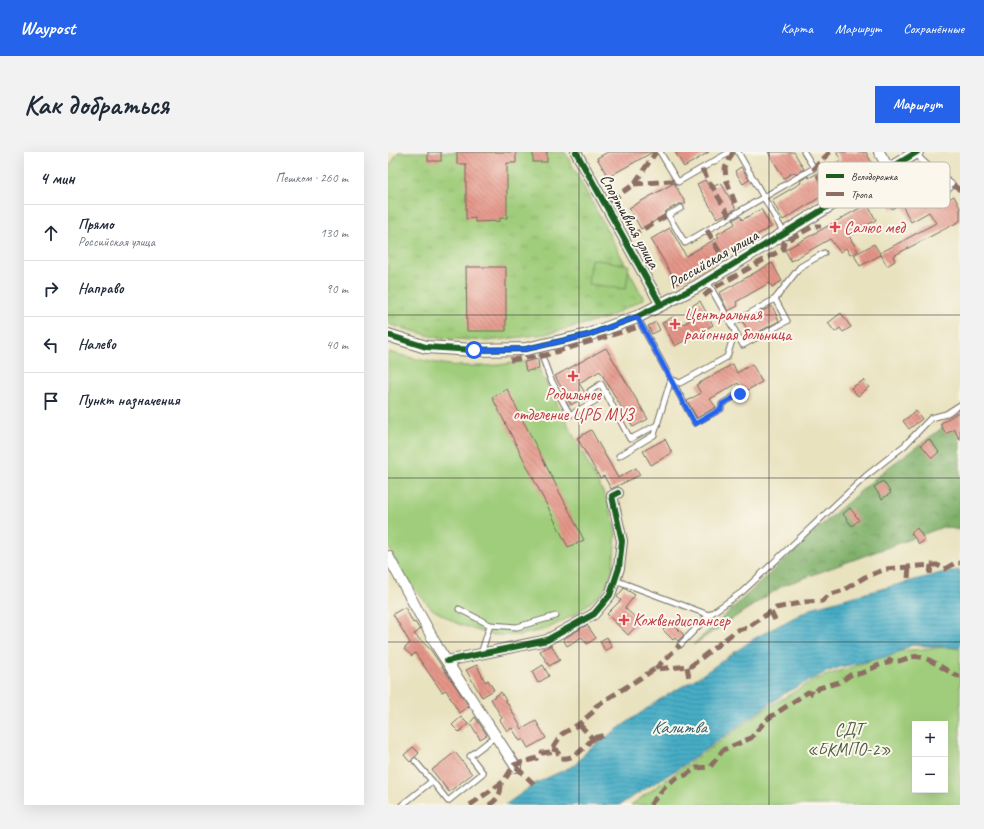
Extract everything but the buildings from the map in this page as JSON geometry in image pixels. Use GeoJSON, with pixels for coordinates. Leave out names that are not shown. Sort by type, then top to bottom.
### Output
{"type":"FeatureCollection","features":[{"type":"Feature","properties":{"kind":"street","name":"Спортивная улица"},"geometry":{"type":"LineString","coordinates":[[576,152],[661,304]]}},
{"type":"Feature","properties":{"kind":"street"},"geometry":{"type":"LineString","coordinates":[[879,152],[885,162]]}},
{"type":"Feature","properties":{"kind":"street","name":"Российская улица"},"geometry":{"type":"LineString","coordinates":[[904,162],[918,155]]}},
{"type":"Feature","properties":{"kind":"street","name":"Российская улица"},"geometry":{"type":"LineString","coordinates":[[388,335],[426,347],[474,350],[526,349],[588,335],[637,317],[706,280],[825,208]]}},
{"type":"Feature","properties":{"kind":"street"},"geometry":{"type":"LineString","coordinates":[[447,661],[547,640],[594,614],[610,596],[619,568],[622,541],[612,496],[618,493]]}},
{"type":"Feature","properties":{"kind":"street"},"geometry":{"type":"LineString","coordinates":[[388,556],[447,661],[516,767]]}},
{"type":"Feature","properties":{"kind":"lane"},"geometry":{"type":"LineString","coordinates":[[660,152],[678,182],[730,152]]}},
{"type":"Feature","properties":{"kind":"lane"},"geometry":{"type":"LineString","coordinates":[[738,152],[784,233]]}},
{"type":"Feature","properties":{"kind":"lane"},"geometry":{"type":"LineString","coordinates":[[682,208],[668,216],[684,243],[814,168],[804,152]]}},
{"type":"Feature","properties":{"kind":"lane"},"geometry":{"type":"LineString","coordinates":[[918,155],[926,162]]}},
{"type":"Feature","properties":{"kind":"lane"},"geometry":{"type":"LineString","coordinates":[[731,324],[775,299],[800,267],[824,253]]}},
{"type":"Feature","properties":{"kind":"lane"},"geometry":{"type":"LineString","coordinates":[[706,280],[743,345],[787,321],[775,299]]}},
{"type":"Feature","properties":{"kind":"lane"},"geometry":{"type":"LineString","coordinates":[[637,317],[695,424],[721,409],[722,404],[740,394]]}},
{"type":"Feature","properties":{"kind":"lane"},"geometry":{"type":"LineString","coordinates":[[671,379],[680,383],[727,357],[735,331]]}},
{"type":"Feature","properties":{"kind":"lane"},"geometry":{"type":"LineString","coordinates":[[542,356],[550,378],[570,415],[595,401],[590,390],[601,384],[630,438],[658,425]]}},
{"type":"Feature","properties":{"kind":"lane"},"geometry":{"type":"LineString","coordinates":[[618,456],[654,436],[671,379]]}},
{"type":"Feature","properties":{"kind":"lane"},"geometry":{"type":"LineString","coordinates":[[680,645],[709,615],[742,592],[866,476],[905,445],[931,418],[946,414],[960,405]]}},
{"type":"Feature","properties":{"kind":"lane"},"geometry":{"type":"LineString","coordinates":[[615,580],[709,615]]}},
{"type":"Feature","properties":{"kind":"lane"},"geometry":{"type":"LineString","coordinates":[[458,609],[490,625],[517,627],[556,616]]}},
{"type":"Feature","properties":{"kind":"lane"},"geometry":{"type":"LineString","coordinates":[[481,654],[490,625]]}},
{"type":"Feature","properties":{"kind":"lane"},"geometry":{"type":"LineString","coordinates":[[415,761],[448,801],[483,773],[470,756],[492,739]]}},
{"type":"Feature","properties":{"kind":"lane"},"geometry":{"type":"LineString","coordinates":[[402,805],[432,781]]}},
{"type":"Feature","properties":{"kind":"green space"},"geometry":{"type":"Polygon","coordinates":[[[398,152],[565,152],[644,299],[607,318],[546,334],[488,341],[438,338],[388,324],[388,169],[398,152]]]}},
{"type":"Feature","properties":{"kind":"green space"},"geometry":{"type":"Polygon","coordinates":[[[591,259],[629,265],[626,289],[588,284],[591,259]]]}},
{"type":"Feature","properties":{"kind":"green space"},"geometry":{"type":"Polygon","coordinates":[[[388,352],[457,366],[494,365],[538,359],[539,369],[606,498],[616,532],[613,569],[603,592],[577,613],[547,629],[520,635],[491,635],[456,623],[432,609],[403,576],[388,545],[388,352]]]}},
{"type":"Feature","properties":{"kind":"green space"},"geometry":{"type":"Polygon","coordinates":[[[960,415],[960,530],[943,527],[782,586],[693,645],[826,521],[886,469],[960,415]]]}},
{"type":"Feature","properties":{"kind":"green space","name":"СДТ «БКМПО-2»"},"geometry":{"type":"Polygon","coordinates":[[[946,647],[960,649],[960,805],[631,805],[765,709],[816,679],[899,651],[946,647]]]}},
{"type":"Feature","properties":{"kind":"water","name":"Калитва"},"geometry":{"type":"Polygon","coordinates":[[[960,570],[960,648],[912,645],[890,656],[840,667],[824,673],[785,693],[681,767],[619,805],[505,805],[536,783],[575,765],[589,749],[662,698],[702,675],[755,638],[814,607],[941,573],[960,570]]]}},
{"type":"Feature","properties":{"kind":"marked path"},"geometry":{"type":"LineString","coordinates":[[611,201],[634,184],[656,152]]}},
{"type":"Feature","properties":{"kind":"marked path"},"geometry":{"type":"LineString","coordinates":[[733,152],[725,168],[726,179],[737,208]]}},
{"type":"Feature","properties":{"kind":"marked path"},"geometry":{"type":"LineString","coordinates":[[820,162],[830,152]]}},
{"type":"Feature","properties":{"kind":"marked path"},"geometry":{"type":"LineString","coordinates":[[818,164],[814,168],[818,175]]}},
{"type":"Feature","properties":{"kind":"marked path"},"geometry":{"type":"LineString","coordinates":[[702,169],[730,217]]}},
{"type":"Feature","properties":{"kind":"marked path"},"geometry":{"type":"LineString","coordinates":[[634,184],[670,181],[678,182]]}},
{"type":"Feature","properties":{"kind":"marked path"},"geometry":{"type":"LineString","coordinates":[[953,185],[960,190]]}},
{"type":"Feature","properties":{"kind":"marked path"},"geometry":{"type":"LineString","coordinates":[[631,236],[668,215]]}},
{"type":"Feature","properties":{"kind":"marked path"},"geometry":{"type":"LineString","coordinates":[[704,296],[712,289],[783,249],[784,242],[814,226],[821,226]]}},
{"type":"Feature","properties":{"kind":"marked path"},"geometry":{"type":"LineString","coordinates":[[707,230],[724,260]]}},
{"type":"Feature","properties":{"kind":"marked path"},"geometry":{"type":"LineString","coordinates":[[510,360],[542,356],[642,326]]}},
{"type":"Feature","properties":{"kind":"marked path"},"geometry":{"type":"LineString","coordinates":[[470,805],[504,781],[514,765],[537,758],[542,753],[550,752],[562,734],[579,724],[594,711],[596,706],[655,669],[691,666],[737,630],[747,628],[776,608],[805,602],[822,601],[828,595],[844,590],[865,577],[886,569],[931,565],[937,565],[945,569],[955,563],[960,563]]}},
{"type":"Feature","properties":{"kind":"marked path"},"geometry":{"type":"LineString","coordinates":[[930,574],[931,565]]}},
{"type":"Feature","properties":{"kind":"marked path"},"geometry":{"type":"LineString","coordinates":[[908,578],[909,567]]}},
{"type":"Feature","properties":{"kind":"marked path"},"geometry":{"type":"LineString","coordinates":[[771,612],[775,620]]}},
{"type":"Feature","properties":{"kind":"marked path"},"geometry":{"type":"LineString","coordinates":[[655,669],[680,645]]}},
{"type":"Feature","properties":{"kind":"marked path"},"geometry":{"type":"LineString","coordinates":[[650,805],[665,787],[675,779],[686,775],[696,768],[710,767],[723,750],[751,738],[766,720],[808,692],[814,694],[819,688],[840,682],[852,674],[865,672],[879,665],[888,663],[890,660],[897,661],[916,656],[925,658],[960,676]]}},
{"type":"Feature","properties":{"kind":"marked path"},"geometry":{"type":"LineString","coordinates":[[687,667],[689,678]]}},
{"type":"Feature","properties":{"kind":"marked path"},"geometry":{"type":"LineString","coordinates":[[579,724],[595,741]]}},
{"type":"Feature","properties":{"kind":"marked path"},"geometry":{"type":"LineString","coordinates":[[593,738],[605,735]]}},
{"type":"Feature","properties":{"kind":"marked path"},"geometry":{"type":"LineString","coordinates":[[552,749],[557,750],[560,758],[570,757],[579,752],[593,738]]}},
{"type":"Feature","properties":{"kind":"marked path"},"geometry":{"type":"LineString","coordinates":[[516,767],[534,784]]}},
{"type":"Feature","properties":{"kind":"marked path"},"geometry":{"type":"LineString","coordinates":[[489,805],[495,801],[498,796],[501,783]]}},
{"type":"Feature","properties":{"kind":"cycle path"},"geometry":{"type":"LineString","coordinates":[[576,152],[661,305]]}},
{"type":"Feature","properties":{"kind":"cycle path"},"geometry":{"type":"LineString","coordinates":[[901,162],[917,152]]}},
{"type":"Feature","properties":{"kind":"cycle path"},"geometry":{"type":"LineString","coordinates":[[388,335],[426,347],[474,350],[526,349],[588,335],[637,317],[696,287],[825,208]]}},
{"type":"Feature","properties":{"kind":"cycle path"},"geometry":{"type":"LineString","coordinates":[[447,661],[547,640],[594,614],[610,595],[619,568],[622,541],[612,496],[618,493]]}},
{"type":"Feature","properties":{"kind":"place","name":"Салюc мед"},"geometry":{"type":"Point","coordinates":[835,227]}},
{"type":"Feature","properties":{"kind":"place","name":"Центральная районная больница"},"geometry":{"type":"Point","coordinates":[675,324]}},
{"type":"Feature","properties":{"kind":"place","name":"Родильное отделение ЦРБ МУЗ"},"geometry":{"type":"Point","coordinates":[573,376]}},
{"type":"Feature","properties":{"kind":"place","name":"Кожвендиспансер"},"geometry":{"type":"Point","coordinates":[624,620]}},
{"type":"Feature","properties":{"kind":"route"},"geometry":{"type":"LineString","coordinates":[[474,350],[526,349],[588,335],[637,317],[695,424],[721,409],[722,404],[740,394]]}}]}
